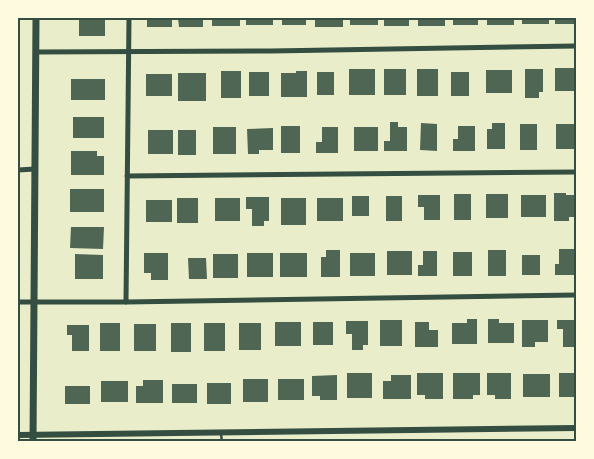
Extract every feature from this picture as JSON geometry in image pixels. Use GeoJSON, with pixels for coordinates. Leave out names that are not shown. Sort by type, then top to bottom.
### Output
{"type":"FeatureCollection","features":[{"type":"Feature","properties":{"kind":"main road"},"geometry":{"type":"LineString","coordinates":[[33,438],[36,18]]}},
{"type":"Feature","properties":{"kind":"street"},"geometry":{"type":"LineString","coordinates":[[126,302],[129,18]]}},
{"type":"Feature","properties":{"kind":"street"},"geometry":{"type":"LineString","coordinates":[[36,52],[262,51],[576,46]]}},
{"type":"Feature","properties":{"kind":"street"},"geometry":{"type":"LineString","coordinates":[[18,170],[35,169]]}},
{"type":"Feature","properties":{"kind":"street"},"geometry":{"type":"LineString","coordinates":[[127,176],[576,172]]}},
{"type":"Feature","properties":{"kind":"street"},"geometry":{"type":"LineString","coordinates":[[18,302],[576,295]]}},
{"type":"Feature","properties":{"kind":"street"},"geometry":{"type":"LineString","coordinates":[[18,435],[33,438],[221,433],[576,428]]}},
{"type":"Feature","properties":{"kind":"lane"},"geometry":{"type":"LineString","coordinates":[[221,433],[222,442]]}},
{"type":"Feature","properties":{"kind":"building"},"geometry":{"type":"Polygon","coordinates":[[[79,18],[105,18],[105,36],[79,36],[79,18]]]}},
{"type":"Feature","properties":{"kind":"building"},"geometry":{"type":"Polygon","coordinates":[[[147,18],[172,18],[172,27],[147,27],[147,18]]]}},
{"type":"Feature","properties":{"kind":"building"},"geometry":{"type":"Polygon","coordinates":[[[178,18],[203,18],[203,27],[179,27],[178,18]]]}},
{"type":"Feature","properties":{"kind":"building"},"geometry":{"type":"Polygon","coordinates":[[[212,18],[240,18],[240,26],[212,26],[212,18]]]}},
{"type":"Feature","properties":{"kind":"building"},"geometry":{"type":"Polygon","coordinates":[[[246,18],[273,18],[273,25],[246,25],[246,18]]]}},
{"type":"Feature","properties":{"kind":"building"},"geometry":{"type":"Polygon","coordinates":[[[282,18],[306,18],[306,25],[282,25],[282,18]]]}},
{"type":"Feature","properties":{"kind":"building"},"geometry":{"type":"Polygon","coordinates":[[[315,18],[343,18],[343,27],[315,27],[315,18]]]}},
{"type":"Feature","properties":{"kind":"building"},"geometry":{"type":"Polygon","coordinates":[[[350,18],[378,18],[378,25],[350,25],[350,18]]]}},
{"type":"Feature","properties":{"kind":"building"},"geometry":{"type":"Polygon","coordinates":[[[384,18],[409,18],[409,26],[384,26],[384,18]]]}},
{"type":"Feature","properties":{"kind":"building"},"geometry":{"type":"Polygon","coordinates":[[[418,18],[445,18],[445,26],[418,26],[418,18]]]}},
{"type":"Feature","properties":{"kind":"building"},"geometry":{"type":"Polygon","coordinates":[[[453,18],[478,18],[478,25],[453,25],[453,18]]]}},
{"type":"Feature","properties":{"kind":"building"},"geometry":{"type":"Polygon","coordinates":[[[487,18],[514,18],[514,25],[487,25],[487,18]]]}},
{"type":"Feature","properties":{"kind":"building"},"geometry":{"type":"Polygon","coordinates":[[[522,18],[549,18],[549,24],[522,24],[522,18]]]}},
{"type":"Feature","properties":{"kind":"building"},"geometry":{"type":"Polygon","coordinates":[[[555,18],[576,18],[576,24],[555,24],[555,18]]]}},
{"type":"Feature","properties":{"kind":"building"},"geometry":{"type":"Polygon","coordinates":[[[555,68],[576,68],[576,91],[555,91],[555,68]]]}},
{"type":"Feature","properties":{"kind":"building"},"geometry":{"type":"Polygon","coordinates":[[[349,69],[375,69],[375,95],[349,95],[349,69]]]}},
{"type":"Feature","properties":{"kind":"building"},"geometry":{"type":"Polygon","coordinates":[[[384,69],[406,69],[406,95],[384,95],[384,69]]]}},
{"type":"Feature","properties":{"kind":"building"},"geometry":{"type":"Polygon","coordinates":[[[417,69],[438,69],[438,96],[417,96],[417,69]]]}},
{"type":"Feature","properties":{"kind":"building"},"geometry":{"type":"Polygon","coordinates":[[[525,69],[543,69],[543,92],[539,92],[539,98],[525,98],[525,69]]]}},
{"type":"Feature","properties":{"kind":"building"},"geometry":{"type":"Polygon","coordinates":[[[486,70],[512,70],[512,93],[486,93],[486,70]]]}},
{"type":"Feature","properties":{"kind":"building"},"geometry":{"type":"Polygon","coordinates":[[[221,71],[241,71],[241,98],[221,98],[221,71]]]}},
{"type":"Feature","properties":{"kind":"building"},"geometry":{"type":"Polygon","coordinates":[[[296,71],[307,71],[307,97],[281,97],[281,73],[296,73],[296,71]]]}},
{"type":"Feature","properties":{"kind":"building"},"geometry":{"type":"Polygon","coordinates":[[[249,72],[269,72],[269,96],[249,96],[249,72]]]}},
{"type":"Feature","properties":{"kind":"building"},"geometry":{"type":"Polygon","coordinates":[[[317,72],[334,72],[334,95],[317,95],[317,72]]]}},
{"type":"Feature","properties":{"kind":"building"},"geometry":{"type":"Polygon","coordinates":[[[451,72],[469,72],[469,96],[451,96],[451,72]]]}},
{"type":"Feature","properties":{"kind":"building"},"geometry":{"type":"Polygon","coordinates":[[[178,73],[206,73],[206,101],[178,101],[178,73]]]}},
{"type":"Feature","properties":{"kind":"building"},"geometry":{"type":"Polygon","coordinates":[[[146,74],[172,74],[172,96],[146,96],[146,74]]]}},
{"type":"Feature","properties":{"kind":"building"},"geometry":{"type":"Polygon","coordinates":[[[71,79],[105,79],[105,100],[71,100],[71,79]]]}},
{"type":"Feature","properties":{"kind":"building"},"geometry":{"type":"Polygon","coordinates":[[[73,117],[104,117],[104,138],[73,138],[73,117]]]}},
{"type":"Feature","properties":{"kind":"building"},"geometry":{"type":"Polygon","coordinates":[[[390,122],[398,122],[398,127],[407,127],[407,151],[384,151],[384,141],[390,141],[390,122]]]}},
{"type":"Feature","properties":{"kind":"building"},"geometry":{"type":"Polygon","coordinates":[[[421,123],[437,124],[437,151],[420,150],[421,123]]]}},
{"type":"Feature","properties":{"kind":"building"},"geometry":{"type":"Polygon","coordinates":[[[492,123],[505,123],[505,149],[487,149],[487,129],[492,129],[492,123]]]}},
{"type":"Feature","properties":{"kind":"building"},"geometry":{"type":"Polygon","coordinates":[[[520,124],[537,124],[537,150],[520,150],[520,124]]]}},
{"type":"Feature","properties":{"kind":"building"},"geometry":{"type":"Polygon","coordinates":[[[556,124],[576,124],[576,149],[556,149],[556,124]]]}},
{"type":"Feature","properties":{"kind":"building"},"geometry":{"type":"Polygon","coordinates":[[[281,126],[300,126],[300,153],[281,153],[281,126]]]}},
{"type":"Feature","properties":{"kind":"building"},"geometry":{"type":"Polygon","coordinates":[[[458,126],[475,126],[475,151],[453,151],[453,139],[458,139],[458,126]]]}},
{"type":"Feature","properties":{"kind":"building"},"geometry":{"type":"Polygon","coordinates":[[[213,127],[236,127],[236,154],[213,154],[213,127]]]}},
{"type":"Feature","properties":{"kind":"building"},"geometry":{"type":"Polygon","coordinates":[[[322,127],[338,127],[338,153],[316,153],[316,142],[322,142],[322,127]]]}},
{"type":"Feature","properties":{"kind":"building"},"geometry":{"type":"Polygon","coordinates":[[[354,127],[378,127],[378,151],[354,151],[354,127]]]}},
{"type":"Feature","properties":{"kind":"building"},"geometry":{"type":"Polygon","coordinates":[[[273,128],[273,150],[259,150],[259,154],[248,154],[247,129],[273,128]]]}},
{"type":"Feature","properties":{"kind":"building"},"geometry":{"type":"Polygon","coordinates":[[[148,130],[173,130],[173,154],[148,154],[148,130]]]}},
{"type":"Feature","properties":{"kind":"building"},"geometry":{"type":"Polygon","coordinates":[[[178,130],[196,130],[196,155],[178,155],[178,130]]]}},
{"type":"Feature","properties":{"kind":"building"},"geometry":{"type":"Polygon","coordinates":[[[71,151],[97,151],[97,156],[104,156],[104,175],[71,175],[71,151]]]}},
{"type":"Feature","properties":{"kind":"building"},"geometry":{"type":"Polygon","coordinates":[[[70,189],[104,189],[104,212],[70,212],[70,189]]]}},
{"type":"Feature","properties":{"kind":"building"},"geometry":{"type":"Polygon","coordinates":[[[554,193],[576,195],[576,217],[569,217],[569,221],[554,221],[554,193]]]}},
{"type":"Feature","properties":{"kind":"building"},"geometry":{"type":"Polygon","coordinates":[[[454,194],[471,194],[471,220],[454,220],[454,194]]]}},
{"type":"Feature","properties":{"kind":"building"},"geometry":{"type":"Polygon","coordinates":[[[486,194],[508,194],[508,218],[486,218],[486,194]]]}},
{"type":"Feature","properties":{"kind":"building"},"geometry":{"type":"Polygon","coordinates":[[[418,195],[440,195],[440,220],[424,220],[424,207],[418,207],[418,195]]]}},
{"type":"Feature","properties":{"kind":"building"},"geometry":{"type":"Polygon","coordinates":[[[521,195],[546,195],[546,217],[521,217],[521,195]]]}},
{"type":"Feature","properties":{"kind":"building"},"geometry":{"type":"Polygon","coordinates":[[[352,196],[369,196],[369,216],[352,216],[352,196]]]}},
{"type":"Feature","properties":{"kind":"building"},"geometry":{"type":"Polygon","coordinates":[[[386,196],[402,196],[402,221],[386,221],[386,196]]]}},
{"type":"Feature","properties":{"kind":"building"},"geometry":{"type":"Polygon","coordinates":[[[246,197],[269,197],[269,221],[264,221],[264,226],[252,226],[252,209],[246,209],[246,197]]]}},
{"type":"Feature","properties":{"kind":"building"},"geometry":{"type":"Polygon","coordinates":[[[177,198],[198,198],[198,223],[177,223],[177,198]]]}},
{"type":"Feature","properties":{"kind":"building"},"geometry":{"type":"Polygon","coordinates":[[[215,198],[240,198],[240,221],[215,221],[215,198]]]}},
{"type":"Feature","properties":{"kind":"building"},"geometry":{"type":"Polygon","coordinates":[[[281,198],[306,198],[306,225],[281,225],[281,198]]]}},
{"type":"Feature","properties":{"kind":"building"},"geometry":{"type":"Polygon","coordinates":[[[317,198],[343,198],[343,221],[317,221],[317,198]]]}},
{"type":"Feature","properties":{"kind":"building"},"geometry":{"type":"Polygon","coordinates":[[[146,200],[172,200],[172,222],[146,222],[146,200]]]}},
{"type":"Feature","properties":{"kind":"building"},"geometry":{"type":"Polygon","coordinates":[[[71,227],[104,227],[103,249],[70,248],[71,227]]]}},
{"type":"Feature","properties":{"kind":"building"},"geometry":{"type":"Polygon","coordinates":[[[559,249],[576,249],[576,275],[555,275],[555,264],[559,264],[559,249]]]}},
{"type":"Feature","properties":{"kind":"building"},"geometry":{"type":"Polygon","coordinates":[[[326,250],[340,250],[340,277],[321,277],[321,257],[326,257],[326,250]]]}},
{"type":"Feature","properties":{"kind":"building"},"geometry":{"type":"Polygon","coordinates":[[[488,250],[506,250],[506,276],[488,276],[488,250]]]}},
{"type":"Feature","properties":{"kind":"building"},"geometry":{"type":"Polygon","coordinates":[[[387,251],[412,251],[412,275],[387,275],[387,251]]]}},
{"type":"Feature","properties":{"kind":"building"},"geometry":{"type":"Polygon","coordinates":[[[423,251],[437,251],[437,276],[418,276],[418,265],[423,265],[423,251]]]}},
{"type":"Feature","properties":{"kind":"building"},"geometry":{"type":"Polygon","coordinates":[[[453,252],[472,252],[472,276],[453,276],[453,252]]]}},
{"type":"Feature","properties":{"kind":"building"},"geometry":{"type":"Polygon","coordinates":[[[144,253],[168,253],[168,280],[151,280],[151,273],[144,273],[144,253]]]}},
{"type":"Feature","properties":{"kind":"building"},"geometry":{"type":"Polygon","coordinates":[[[247,253],[273,253],[273,277],[247,277],[247,253]]]}},
{"type":"Feature","properties":{"kind":"building"},"geometry":{"type":"Polygon","coordinates":[[[280,253],[307,253],[307,277],[280,277],[280,253]]]}},
{"type":"Feature","properties":{"kind":"building"},"geometry":{"type":"Polygon","coordinates":[[[350,253],[375,253],[375,276],[350,276],[350,253]]]}},
{"type":"Feature","properties":{"kind":"building"},"geometry":{"type":"Polygon","coordinates":[[[75,254],[103,255],[103,279],[75,279],[75,254]]]}},
{"type":"Feature","properties":{"kind":"building"},"geometry":{"type":"Polygon","coordinates":[[[213,254],[238,254],[238,278],[213,278],[213,254]]]}},
{"type":"Feature","properties":{"kind":"building"},"geometry":{"type":"Polygon","coordinates":[[[522,255],[540,255],[540,275],[522,275],[522,255]]]}},
{"type":"Feature","properties":{"kind":"building"},"geometry":{"type":"Polygon","coordinates":[[[188,258],[206,258],[207,279],[189,279],[188,258]]]}},
{"type":"Feature","properties":{"kind":"building"},"geometry":{"type":"Polygon","coordinates":[[[467,319],[477,319],[477,344],[452,344],[452,323],[467,323],[467,319]]]}},
{"type":"Feature","properties":{"kind":"building"},"geometry":{"type":"Polygon","coordinates":[[[488,319],[499,319],[499,323],[514,323],[514,343],[488,343],[488,319]]]}},
{"type":"Feature","properties":{"kind":"building"},"geometry":{"type":"Polygon","coordinates":[[[380,320],[402,320],[402,346],[380,346],[380,320]]]}},
{"type":"Feature","properties":{"kind":"building"},"geometry":{"type":"Polygon","coordinates":[[[522,320],[548,320],[548,342],[535,342],[535,347],[522,347],[522,320]]]}},
{"type":"Feature","properties":{"kind":"building"},"geometry":{"type":"Polygon","coordinates":[[[557,320],[576,320],[576,347],[563,347],[563,329],[557,329],[557,320]]]}},
{"type":"Feature","properties":{"kind":"building"},"geometry":{"type":"Polygon","coordinates":[[[346,321],[368,321],[368,345],[363,345],[363,350],[352,350],[352,334],[346,334],[346,321]]]}},
{"type":"Feature","properties":{"kind":"building"},"geometry":{"type":"Polygon","coordinates":[[[275,322],[301,322],[301,346],[275,346],[275,322]]]}},
{"type":"Feature","properties":{"kind":"building"},"geometry":{"type":"Polygon","coordinates":[[[313,322],[333,322],[333,345],[313,345],[313,322]]]}},
{"type":"Feature","properties":{"kind":"building"},"geometry":{"type":"Polygon","coordinates":[[[415,322],[429,322],[429,330],[438,330],[438,347],[415,347],[415,322]]]}},
{"type":"Feature","properties":{"kind":"building"},"geometry":{"type":"Polygon","coordinates":[[[100,323],[120,323],[120,351],[100,351],[100,323]]]}},
{"type":"Feature","properties":{"kind":"building"},"geometry":{"type":"Polygon","coordinates":[[[171,323],[191,323],[191,352],[171,352],[171,323]]]}},
{"type":"Feature","properties":{"kind":"building"},"geometry":{"type":"Polygon","coordinates":[[[204,323],[225,323],[225,351],[204,351],[204,323]]]}},
{"type":"Feature","properties":{"kind":"building"},"geometry":{"type":"Polygon","coordinates":[[[239,323],[261,323],[261,350],[239,350],[239,323]]]}},
{"type":"Feature","properties":{"kind":"building"},"geometry":{"type":"Polygon","coordinates":[[[134,324],[156,324],[156,351],[134,351],[134,324]]]}},
{"type":"Feature","properties":{"kind":"building"},"geometry":{"type":"Polygon","coordinates":[[[67,325],[89,325],[89,351],[72,351],[72,335],[67,335],[67,325]]]}},
{"type":"Feature","properties":{"kind":"building"},"geometry":{"type":"Polygon","coordinates":[[[347,373],[372,373],[372,398],[347,398],[347,373]]]}},
{"type":"Feature","properties":{"kind":"building"},"geometry":{"type":"Polygon","coordinates":[[[417,373],[443,373],[443,399],[425,399],[425,395],[417,395],[417,373]]]}},
{"type":"Feature","properties":{"kind":"building"},"geometry":{"type":"Polygon","coordinates":[[[453,373],[480,373],[480,395],[473,395],[473,399],[453,399],[453,373]]]}},
{"type":"Feature","properties":{"kind":"building"},"geometry":{"type":"Polygon","coordinates":[[[487,373],[511,373],[511,399],[495,399],[495,395],[487,395],[487,373]]]}},
{"type":"Feature","properties":{"kind":"building"},"geometry":{"type":"Polygon","coordinates":[[[559,373],[576,373],[576,397],[559,397],[559,373]]]}},
{"type":"Feature","properties":{"kind":"building"},"geometry":{"type":"Polygon","coordinates":[[[523,374],[550,374],[550,397],[523,397],[523,374]]]}},
{"type":"Feature","properties":{"kind":"building"},"geometry":{"type":"Polygon","coordinates":[[[337,375],[337,400],[320,400],[320,396],[312,396],[312,376],[337,375]]]}},
{"type":"Feature","properties":{"kind":"building"},"geometry":{"type":"Polygon","coordinates":[[[391,375],[411,375],[411,399],[383,399],[383,381],[391,381],[391,375]]]}},
{"type":"Feature","properties":{"kind":"building"},"geometry":{"type":"Polygon","coordinates":[[[243,379],[268,379],[268,402],[243,402],[243,379]]]}},
{"type":"Feature","properties":{"kind":"building"},"geometry":{"type":"Polygon","coordinates":[[[278,379],[304,379],[304,400],[278,400],[278,379]]]}},
{"type":"Feature","properties":{"kind":"building"},"geometry":{"type":"Polygon","coordinates":[[[143,380],[163,380],[163,403],[136,403],[136,386],[143,386],[143,380]]]}},
{"type":"Feature","properties":{"kind":"building"},"geometry":{"type":"Polygon","coordinates":[[[101,381],[128,381],[128,402],[101,402],[101,381]]]}},
{"type":"Feature","properties":{"kind":"building"},"geometry":{"type":"Polygon","coordinates":[[[207,383],[231,383],[231,404],[207,404],[207,383]]]}},
{"type":"Feature","properties":{"kind":"building"},"geometry":{"type":"Polygon","coordinates":[[[172,384],[197,384],[197,403],[172,403],[172,384]]]}},
{"type":"Feature","properties":{"kind":"building"},"geometry":{"type":"Polygon","coordinates":[[[65,386],[90,386],[90,404],[65,404],[65,386]]]}}]}
